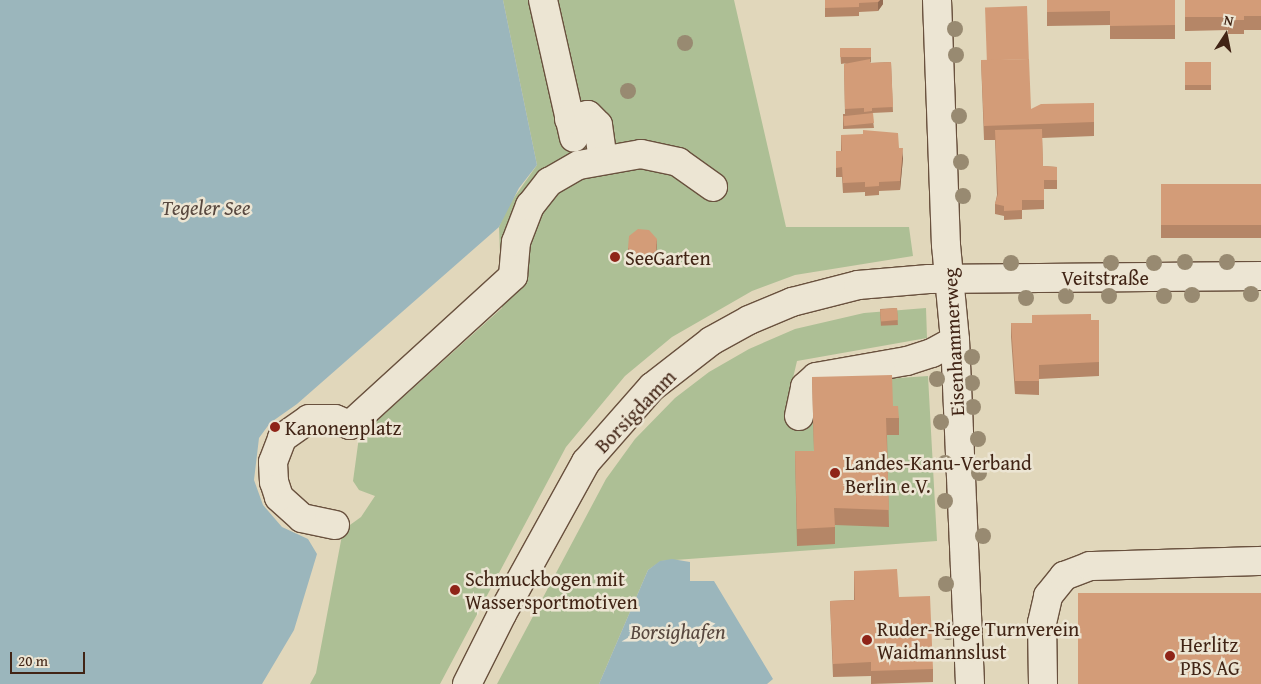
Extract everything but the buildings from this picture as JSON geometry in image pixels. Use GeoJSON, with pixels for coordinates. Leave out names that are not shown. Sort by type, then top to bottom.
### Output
{"type":"FeatureCollection","features":[{"type":"Feature","properties":{"kind":"street"},"geometry":{"type":"LineString","coordinates":[[543,0],[581,147]]}},
{"type":"Feature","properties":{"kind":"street","name":"Eisenhammerweg"},"geometry":{"type":"LineString","coordinates":[[937,0],[949,278],[955,340],[970,684]]}},
{"type":"Feature","properties":{"kind":"street"},"geometry":{"type":"LineString","coordinates":[[581,147],[641,154],[678,162],[713,187]]}},
{"type":"Feature","properties":{"kind":"street"},"geometry":{"type":"LineString","coordinates":[[334,525],[302,518],[280,498],[274,482],[273,462],[282,438],[309,419],[335,419],[350,425],[513,276],[516,242],[530,206],[548,182],[581,147]]}},
{"type":"Feature","properties":{"kind":"street","name":"Veitstraße"},"geometry":{"type":"LineString","coordinates":[[949,278],[1261,276]]}},
{"type":"Feature","properties":{"kind":"street","name":"Borsigdamm"},"geometry":{"type":"LineString","coordinates":[[467,684],[502,614],[586,462],[652,387],[711,341],[792,302],[858,285],[949,278]]}},
{"type":"Feature","properties":{"kind":"street"},"geometry":{"type":"LineString","coordinates":[[799,416],[805,387],[816,377],[907,361],[932,353],[955,340]]}},
{"type":"Feature","properties":{"kind":"street"},"geometry":{"type":"LineString","coordinates":[[1043,684],[1042,623],[1048,596],[1064,576],[1090,566],[1261,561]]}},
{"type":"Feature","properties":{"kind":"green space"},"geometry":{"type":"Polygon","coordinates":[[[503,0],[734,0],[786,227],[909,227],[913,256],[795,275],[752,291],[672,337],[625,376],[566,447],[440,684],[310,684],[316,673],[343,530],[361,517],[375,496],[359,490],[353,481],[359,437],[502,308],[499,227],[508,206],[537,165],[503,0]]]}},
{"type":"Feature","properties":{"kind":"green space"},"geometry":{"type":"Polygon","coordinates":[[[926,308],[927,338],[797,361],[787,404],[813,384],[928,376],[937,541],[661,561],[648,570],[599,684],[497,684],[606,479],[635,439],[675,398],[709,372],[749,349],[795,329],[864,313],[926,308]]]}},
{"type":"Feature","properties":{"kind":"water","name":"Tegeler See"},"geometry":{"type":"Polygon","coordinates":[[[0,0],[503,0],[537,165],[519,188],[499,227],[297,404],[270,423],[259,438],[254,480],[263,505],[282,527],[308,539],[317,554],[294,630],[262,684],[0,684],[0,0]]]}},
{"type":"Feature","properties":{"kind":"water","name":"Borsighafen"},"geometry":{"type":"Polygon","coordinates":[[[672,559],[690,562],[690,581],[714,581],[773,679],[767,684],[599,684],[648,570],[660,561],[672,559]]]}},
{"type":"Feature","properties":{"kind":"place","name":"SeeGarten"},"geometry":{"type":"Point","coordinates":[615,257]}},
{"type":"Feature","properties":{"kind":"place","name":"Kanonenplatz"},"geometry":{"type":"Point","coordinates":[275,427]}},
{"type":"Feature","properties":{"kind":"place","name":"Landes-Kanu-Verband Berlin e.V."},"geometry":{"type":"Point","coordinates":[835,473]}},
{"type":"Feature","properties":{"kind":"place","name":"Schmuckbogen mit Wassersportmotiven"},"geometry":{"type":"Point","coordinates":[455,590]}},
{"type":"Feature","properties":{"kind":"place","name":"Ruder-Riege Turnverein Waidmannslust"},"geometry":{"type":"Point","coordinates":[867,640]}},
{"type":"Feature","properties":{"kind":"place","name":"Herlitz PBS AG"},"geometry":{"type":"Point","coordinates":[1170,656]}}]}
